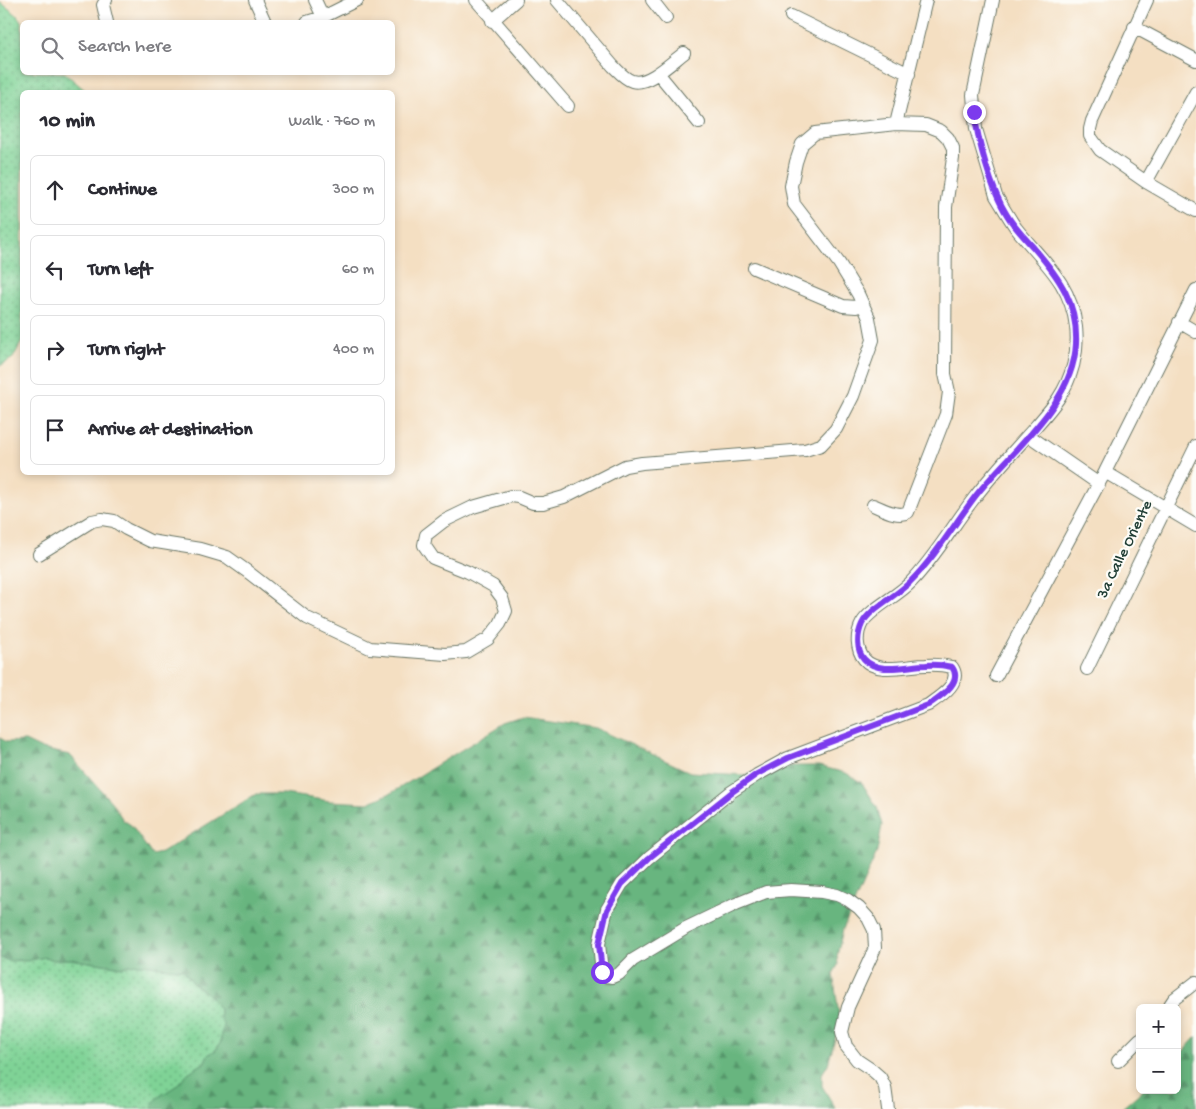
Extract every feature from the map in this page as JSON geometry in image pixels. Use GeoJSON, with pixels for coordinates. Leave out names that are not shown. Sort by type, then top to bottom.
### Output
{"type":"FeatureCollection","features":[{"type":"Feature","properties":{"kind":"street"},"geometry":{"type":"LineString","coordinates":[[106,0],[103,5],[107,20]]}},
{"type":"Feature","properties":{"kind":"street"},"geometry":{"type":"LineString","coordinates":[[255,0],[265,20]]}},
{"type":"Feature","properties":{"kind":"street"},"geometry":{"type":"LineString","coordinates":[[315,0],[323,17]]}},
{"type":"Feature","properties":{"kind":"street"},"geometry":{"type":"LineString","coordinates":[[313,20],[357,0]]}},
{"type":"Feature","properties":{"kind":"street"},"geometry":{"type":"LineString","coordinates":[[476,0],[492,21],[568,106]]}},
{"type":"Feature","properties":{"kind":"street"},"geometry":{"type":"LineString","coordinates":[[492,21],[516,0]]}},
{"type":"Feature","properties":{"kind":"street"},"geometry":{"type":"LineString","coordinates":[[556,0],[613,66],[623,76],[633,81],[644,82],[684,53]]}},
{"type":"Feature","properties":{"kind":"street"},"geometry":{"type":"LineString","coordinates":[[652,0],[666,18]]}},
{"type":"Feature","properties":{"kind":"street"},"geometry":{"type":"LineString","coordinates":[[896,124],[926,0]]}},
{"type":"Feature","properties":{"kind":"street"},"geometry":{"type":"LineString","coordinates":[[888,1109],[885,1087],[880,1077],[857,1060],[846,1046],[842,1032],[848,1007],[875,948],[874,930],[868,918],[848,900],[837,895],[822,892],[791,890],[766,892],[686,928],[634,960],[619,974],[612,977],[606,976],[602,972],[599,944],[607,910],[622,884],[649,858],[732,792],[757,774],[788,758],[928,705],[944,694],[956,678],[956,672],[952,667],[943,665],[891,668],[876,666],[865,660],[858,649],[859,632],[862,623],[869,614],[899,594],[912,582],[949,536],[975,498],[1058,400],[1074,364],[1076,326],[1070,303],[1061,282],[1008,216],[996,196],[976,129],[973,95],[993,0]]}},
{"type":"Feature","properties":{"kind":"street"},"geometry":{"type":"LineString","coordinates":[[1147,0],[1090,129],[1090,136],[1100,150],[1146,182],[1196,212]]}},
{"type":"Feature","properties":{"kind":"street"},"geometry":{"type":"LineString","coordinates":[[791,16],[909,74]]}},
{"type":"Feature","properties":{"kind":"street"},"geometry":{"type":"LineString","coordinates":[[1134,27],[1196,60]]}},
{"type":"Feature","properties":{"kind":"street"},"geometry":{"type":"LineString","coordinates":[[658,73],[699,123]]}},
{"type":"Feature","properties":{"kind":"street"},"geometry":{"type":"LineString","coordinates":[[1146,182],[1196,92]]}},
{"type":"Feature","properties":{"kind":"street"},"geometry":{"type":"LineString","coordinates":[[40,554],[92,521],[102,519],[114,521],[126,530],[150,541],[200,549],[227,557],[307,618],[370,648],[445,654],[466,652],[488,640],[500,624],[506,611],[502,598],[493,586],[468,572],[433,558],[424,545],[426,535],[444,521],[473,507],[511,496],[533,503],[543,503],[564,497],[625,466],[805,450],[821,445],[836,429],[853,396],[870,349],[872,340],[869,318],[839,263],[794,204],[791,186],[796,162],[802,144],[815,133],[896,124],[926,125],[941,131],[948,138],[953,148],[946,207],[944,374],[949,392],[946,414],[908,512],[898,514],[873,505]]}},
{"type":"Feature","properties":{"kind":"street"},"geometry":{"type":"LineString","coordinates":[[754,268],[843,306],[863,305]]}},
{"type":"Feature","properties":{"kind":"street"},"geometry":{"type":"LineString","coordinates":[[996,676],[1099,484],[1196,290]]}},
{"type":"Feature","properties":{"kind":"street"},"geometry":{"type":"LineString","coordinates":[[1180,322],[1196,332]]}},
{"type":"Feature","properties":{"kind":"street"},"geometry":{"type":"LineString","coordinates":[[1028,435],[1099,484]]}},
{"type":"Feature","properties":{"kind":"street","name":"3a Calle Oriente"},"geometry":{"type":"LineString","coordinates":[[1087,669],[1165,506],[1196,446]]}},
{"type":"Feature","properties":{"kind":"street"},"geometry":{"type":"LineString","coordinates":[[1105,472],[1196,526]]}},
{"type":"Feature","properties":{"kind":"street"},"geometry":{"type":"LineString","coordinates":[[1171,1004],[1174,999],[1196,982]]}},
{"type":"Feature","properties":{"kind":"street"},"geometry":{"type":"LineString","coordinates":[[1118,1061],[1136,1043]]}},
{"type":"Feature","properties":{"kind":"green space"},"geometry":{"type":"Polygon","coordinates":[[[0,2],[17,15],[20,20],[20,75],[67,75],[85,90],[20,90],[20,345],[13,358],[0,366],[0,2]]]}},
{"type":"Feature","properties":{"kind":"green space"},"geometry":{"type":"Polygon","coordinates":[[[523,717],[596,728],[690,772],[746,775],[782,766],[819,766],[846,773],[862,783],[877,807],[882,825],[877,852],[843,929],[837,956],[838,965],[833,974],[840,1021],[828,1064],[822,1074],[822,1086],[836,1109],[152,1109],[154,1102],[160,1096],[176,1086],[188,1073],[204,1063],[208,1055],[216,1050],[221,1042],[224,1026],[220,1018],[220,1009],[209,995],[194,984],[183,969],[146,964],[123,967],[70,959],[54,960],[45,957],[27,961],[10,961],[0,958],[0,738],[7,742],[25,741],[42,749],[70,755],[113,804],[123,820],[131,825],[152,855],[161,853],[256,794],[284,794],[330,801],[368,803],[393,792],[505,723],[523,717]]]}},
{"type":"Feature","properties":{"kind":"green space"},"geometry":{"type":"Polygon","coordinates":[[[45,957],[54,960],[70,959],[123,967],[146,964],[183,969],[194,984],[209,995],[220,1009],[220,1018],[225,1026],[221,1034],[221,1042],[216,1050],[208,1055],[204,1063],[188,1073],[176,1086],[154,1102],[152,1109],[0,1109],[0,958],[17,961],[45,957]]]}},
{"type":"Feature","properties":{"kind":"green space"},"geometry":{"type":"Polygon","coordinates":[[[1196,1037],[1196,1109],[1121,1109],[1138,1094],[1181,1094],[1181,1054],[1196,1037]]]}},
{"type":"Feature","properties":{"kind":"route"},"geometry":{"type":"LineString","coordinates":[[602,972],[599,944],[607,910],[622,884],[649,858],[757,774],[788,758],[928,705],[944,694],[956,678],[956,672],[952,667],[943,665],[891,668],[876,666],[865,660],[858,649],[859,632],[862,623],[869,614],[899,594],[912,582],[949,536],[975,498],[1058,400],[1074,364],[1076,344],[1076,326],[1070,303],[1061,282],[1018,230],[996,196],[976,129],[974,112]]}}]}
